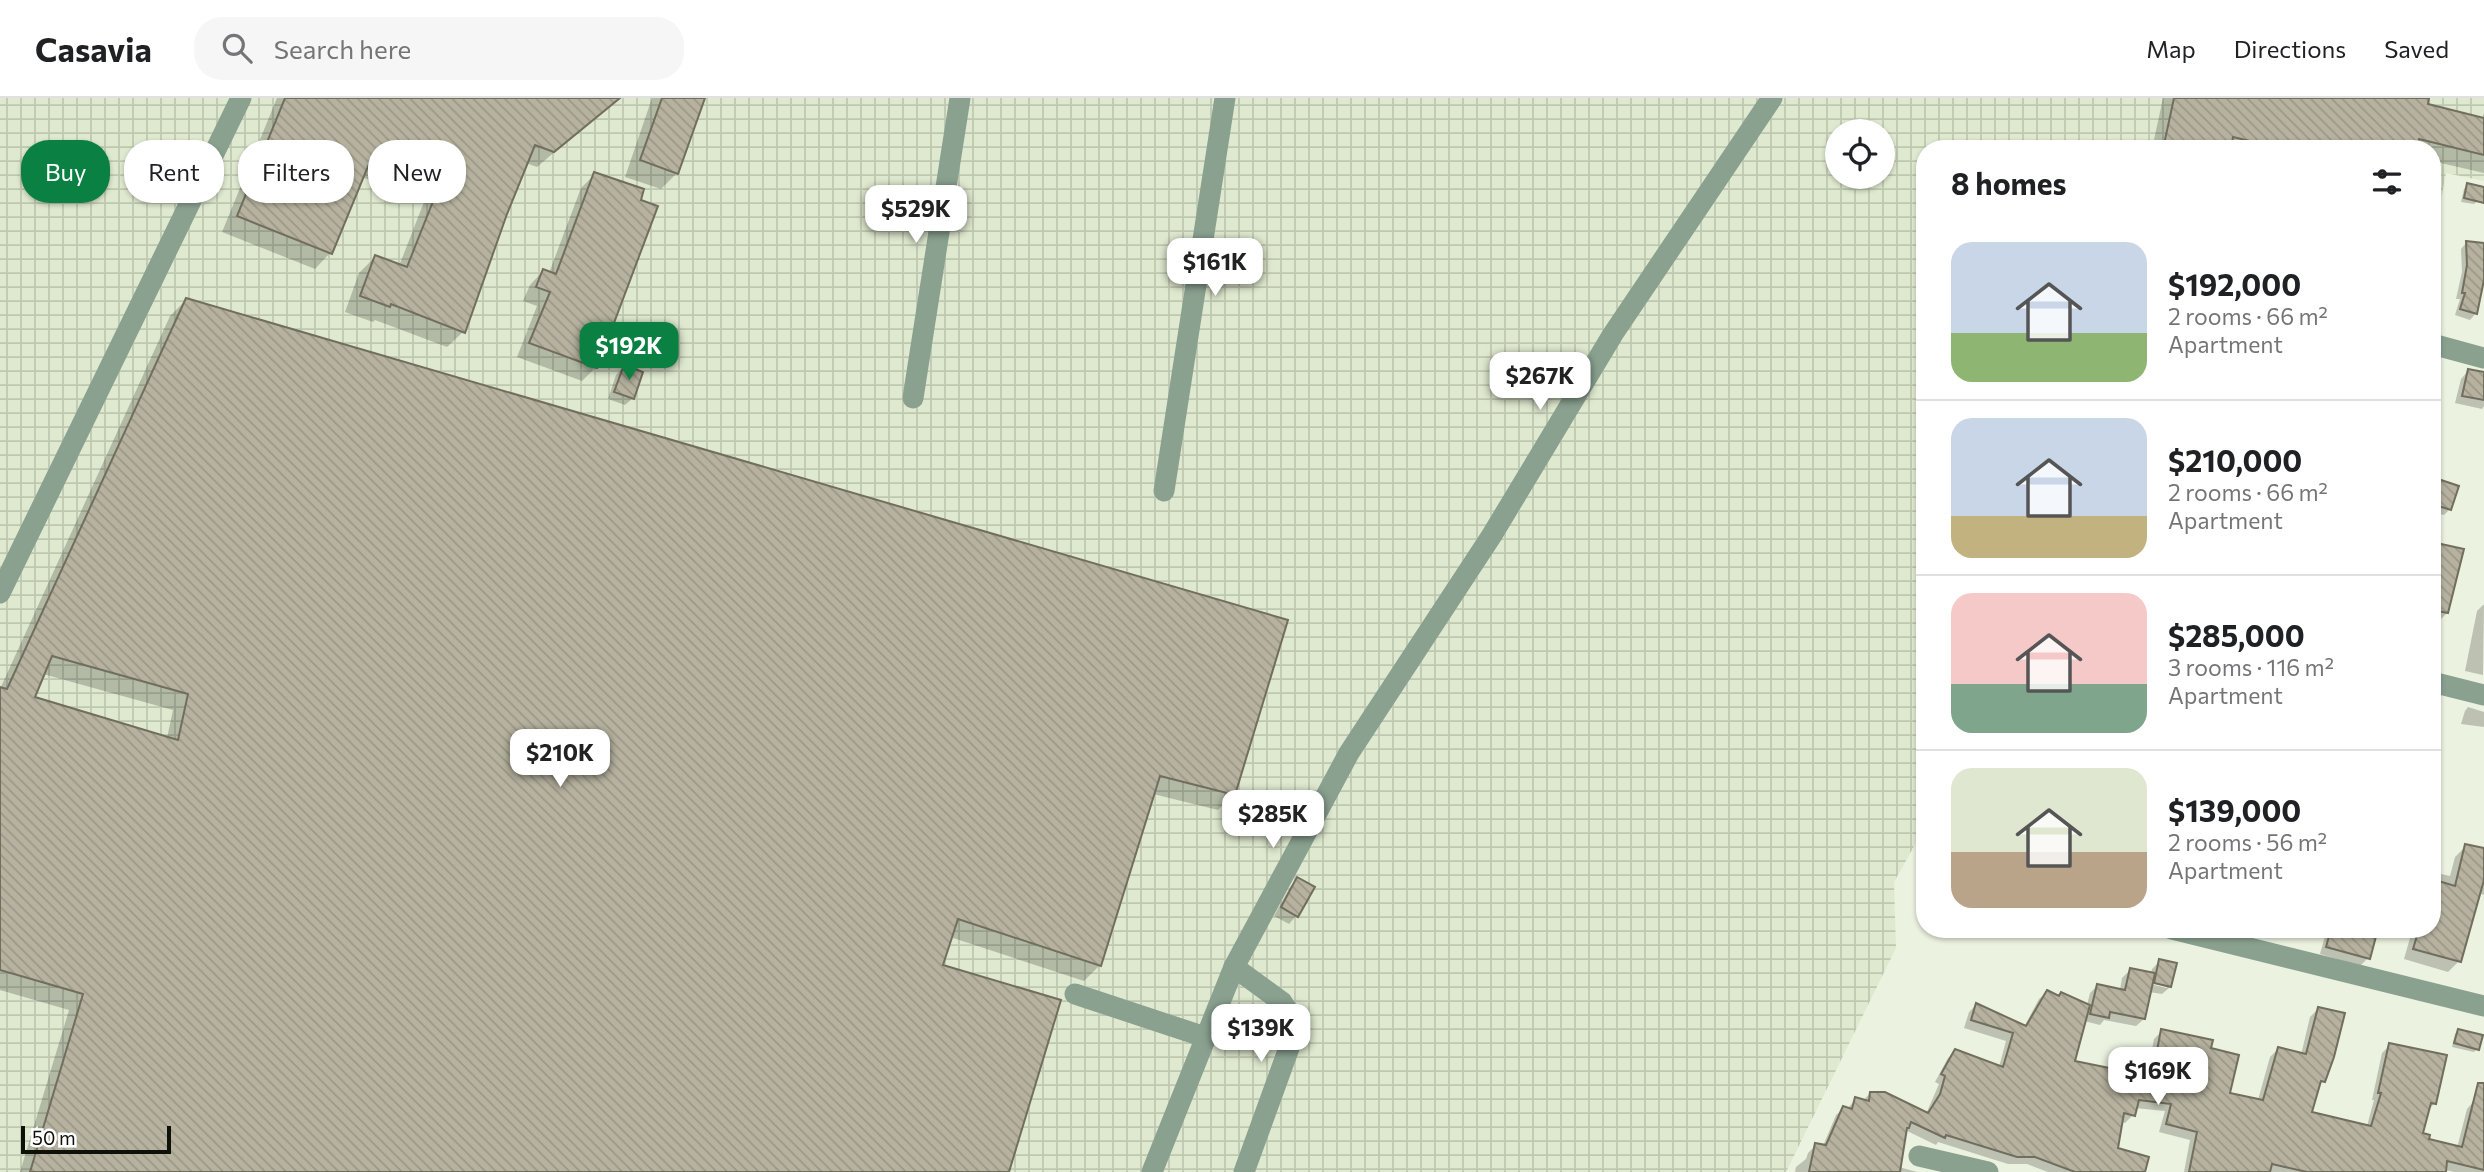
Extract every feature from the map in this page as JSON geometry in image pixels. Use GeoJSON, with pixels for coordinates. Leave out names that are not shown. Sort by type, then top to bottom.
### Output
{"type":"FeatureCollection","features":[{"type":"Feature","properties":{"kind":"street"},"geometry":{"type":"LineString","coordinates":[[0,593],[241,98]]}},
{"type":"Feature","properties":{"kind":"street"},"geometry":{"type":"LineString","coordinates":[[913,398],[960,98]]}},
{"type":"Feature","properties":{"kind":"street"},"geometry":{"type":"LineString","coordinates":[[1164,491],[1225,98]]}},
{"type":"Feature","properties":{"kind":"street"},"geometry":{"type":"LineString","coordinates":[[1152,1172],[1234,967],[1349,753],[1492,535],[1573,396],[1613,334],[1772,98]]}},
{"type":"Feature","properties":{"kind":"street"},"geometry":{"type":"LineString","coordinates":[[2441,346],[2484,358]]}},
{"type":"Feature","properties":{"kind":"street"},"geometry":{"type":"LineString","coordinates":[[2441,684],[2484,695]]}},
{"type":"Feature","properties":{"kind":"street"},"geometry":{"type":"LineString","coordinates":[[2208,938],[2484,1006]]}},
{"type":"Feature","properties":{"kind":"street"},"geometry":{"type":"LineString","coordinates":[[1234,967],[1282,1002],[1297,1026],[1244,1172]]}},
{"type":"Feature","properties":{"kind":"street"},"geometry":{"type":"LineString","coordinates":[[1075,993],[1205,1037]]}},
{"type":"Feature","properties":{"kind":"street"},"geometry":{"type":"LineString","coordinates":[[1919,1156],[1988,1172]]}},
{"type":"Feature","properties":{"kind":"shaded area"},"geometry":{"type":"Polygon","coordinates":[[[0,98],[2484,98],[2484,181],[2446,173],[2441,200],[2441,140],[1916,140],[1916,843],[1894,882],[1896,948],[1786,1172],[0,1172],[0,98]]]}},
{"type":"Feature","properties":{"kind":"building"},"geometry":{"type":"Polygon","coordinates":[[[285,98],[620,98],[554,152],[535,145],[507,214],[465,333],[391,304],[390,307],[360,296],[375,255],[407,267],[432,203],[466,203],[466,140],[368,140],[368,166],[354,200],[354,140],[268,140],[285,98]]]}},
{"type":"Feature","properties":{"kind":"building"},"geometry":{"type":"Polygon","coordinates":[[[662,98],[705,98],[678,174],[640,160],[662,98]]]}},
{"type":"Feature","properties":{"kind":"building"},"geometry":{"type":"Polygon","coordinates":[[[2174,98],[2429,98],[2428,104],[2484,118],[2484,155],[2441,144],[2441,140],[2246,140],[2233,137],[2232,140],[2165,140],[2174,98]]]}},
{"type":"Feature","properties":{"kind":"building"},"geometry":{"type":"Polygon","coordinates":[[[594,172],[644,189],[641,200],[658,206],[597,368],[529,343],[550,292],[536,287],[543,269],[556,274],[594,172]]]}},
{"type":"Feature","properties":{"kind":"building"},"geometry":{"type":"Polygon","coordinates":[[[2467,183],[2484,187],[2484,203],[2464,198],[2467,183]]]}},
{"type":"Feature","properties":{"kind":"building"},"geometry":{"type":"Polygon","coordinates":[[[242,203],[353,203],[332,254],[237,216],[242,203]]]}},
{"type":"Feature","properties":{"kind":"building"},"geometry":{"type":"Polygon","coordinates":[[[2466,241],[2484,243],[2484,280],[2477,314],[2460,309],[2465,293],[2462,293],[2467,265],[2466,241]]]}},
{"type":"Feature","properties":{"kind":"building"},"geometry":{"type":"Polygon","coordinates":[[[186,298],[1288,620],[1235,795],[1160,776],[1101,966],[958,919],[943,965],[1061,1000],[1009,1172],[30,1172],[83,994],[0,970],[0,687],[7,689],[186,298]],[[52,656],[35,697],[178,740],[188,694],[52,656]]]}},
{"type":"Feature","properties":{"kind":"building"},"geometry":{"type":"Polygon","coordinates":[[[624,365],[643,372],[634,399],[614,392],[624,365]]]}},
{"type":"Feature","properties":{"kind":"building"},"geometry":{"type":"Polygon","coordinates":[[[2468,369],[2484,372],[2484,400],[2462,396],[2468,369]]]}},
{"type":"Feature","properties":{"kind":"building"},"geometry":{"type":"Polygon","coordinates":[[[2441,480],[2459,486],[2451,510],[2441,507],[2441,480]]]}},
{"type":"Feature","properties":{"kind":"building"},"geometry":{"type":"Polygon","coordinates":[[[2441,544],[2464,549],[2448,613],[2441,612],[2441,544]]]}},
{"type":"Feature","properties":{"kind":"building"},"geometry":{"type":"Polygon","coordinates":[[[2465,844],[2484,848],[2484,880],[2461,962],[2413,949],[2416,938],[2441,938],[2441,882],[2455,886],[2465,844]]]}},
{"type":"Feature","properties":{"kind":"building"},"geometry":{"type":"Polygon","coordinates":[[[1297,877],[1315,887],[1298,917],[1281,907],[1297,877]]]}},
{"type":"Feature","properties":{"kind":"building"},"geometry":{"type":"Polygon","coordinates":[[[2328,938],[2376,938],[2370,959],[2326,947],[2328,938]]]}},
{"type":"Feature","properties":{"kind":"building"},"geometry":{"type":"Polygon","coordinates":[[[2159,959],[2177,963],[2171,987],[2154,983],[2159,959]]]}},
{"type":"Feature","properties":{"kind":"building"},"geometry":{"type":"Polygon","coordinates":[[[2130,968],[2155,973],[2145,1019],[2110,1012],[2109,1018],[2090,1014],[2097,984],[2125,990],[2130,968]]]}},
{"type":"Feature","properties":{"kind":"building"},"geometry":{"type":"Polygon","coordinates":[[[2047,990],[2059,996],[2061,992],[2090,1005],[2075,1061],[2129,1072],[2153,1073],[2161,1029],[2213,1040],[2211,1048],[2239,1055],[2230,1093],[2263,1100],[2278,1047],[2306,1054],[2318,1007],[2345,1013],[2334,1057],[2325,1082],[2321,1081],[2312,1112],[2371,1126],[2381,1093],[2378,1093],[2389,1043],[2447,1055],[2436,1104],[2431,1103],[2423,1133],[2430,1135],[2429,1139],[2462,1147],[2478,1083],[2484,1083],[2484,1170],[2447,1161],[2446,1172],[2307,1172],[2272,1164],[2270,1172],[2189,1172],[2197,1132],[2166,1124],[2171,1104],[2139,1100],[2135,1116],[2124,1113],[2118,1148],[2149,1157],[2145,1172],[2075,1172],[2035,1157],[2017,1157],[1946,1135],[1945,1138],[1911,1122],[1907,1128],[1900,1172],[1809,1172],[1815,1143],[1826,1145],[1843,1106],[1852,1109],[1855,1097],[1869,1101],[1870,1092],[1885,1092],[1928,1113],[1940,1094],[1945,1076],[1941,1074],[1955,1049],[2003,1067],[2013,1033],[1971,1020],[1976,1003],[2026,1026],[2047,990]]]}},
{"type":"Feature","properties":{"kind":"building"},"geometry":{"type":"Polygon","coordinates":[[[2458,1029],[2483,1035],[2479,1050],[2454,1043],[2458,1029]]]}}]}
